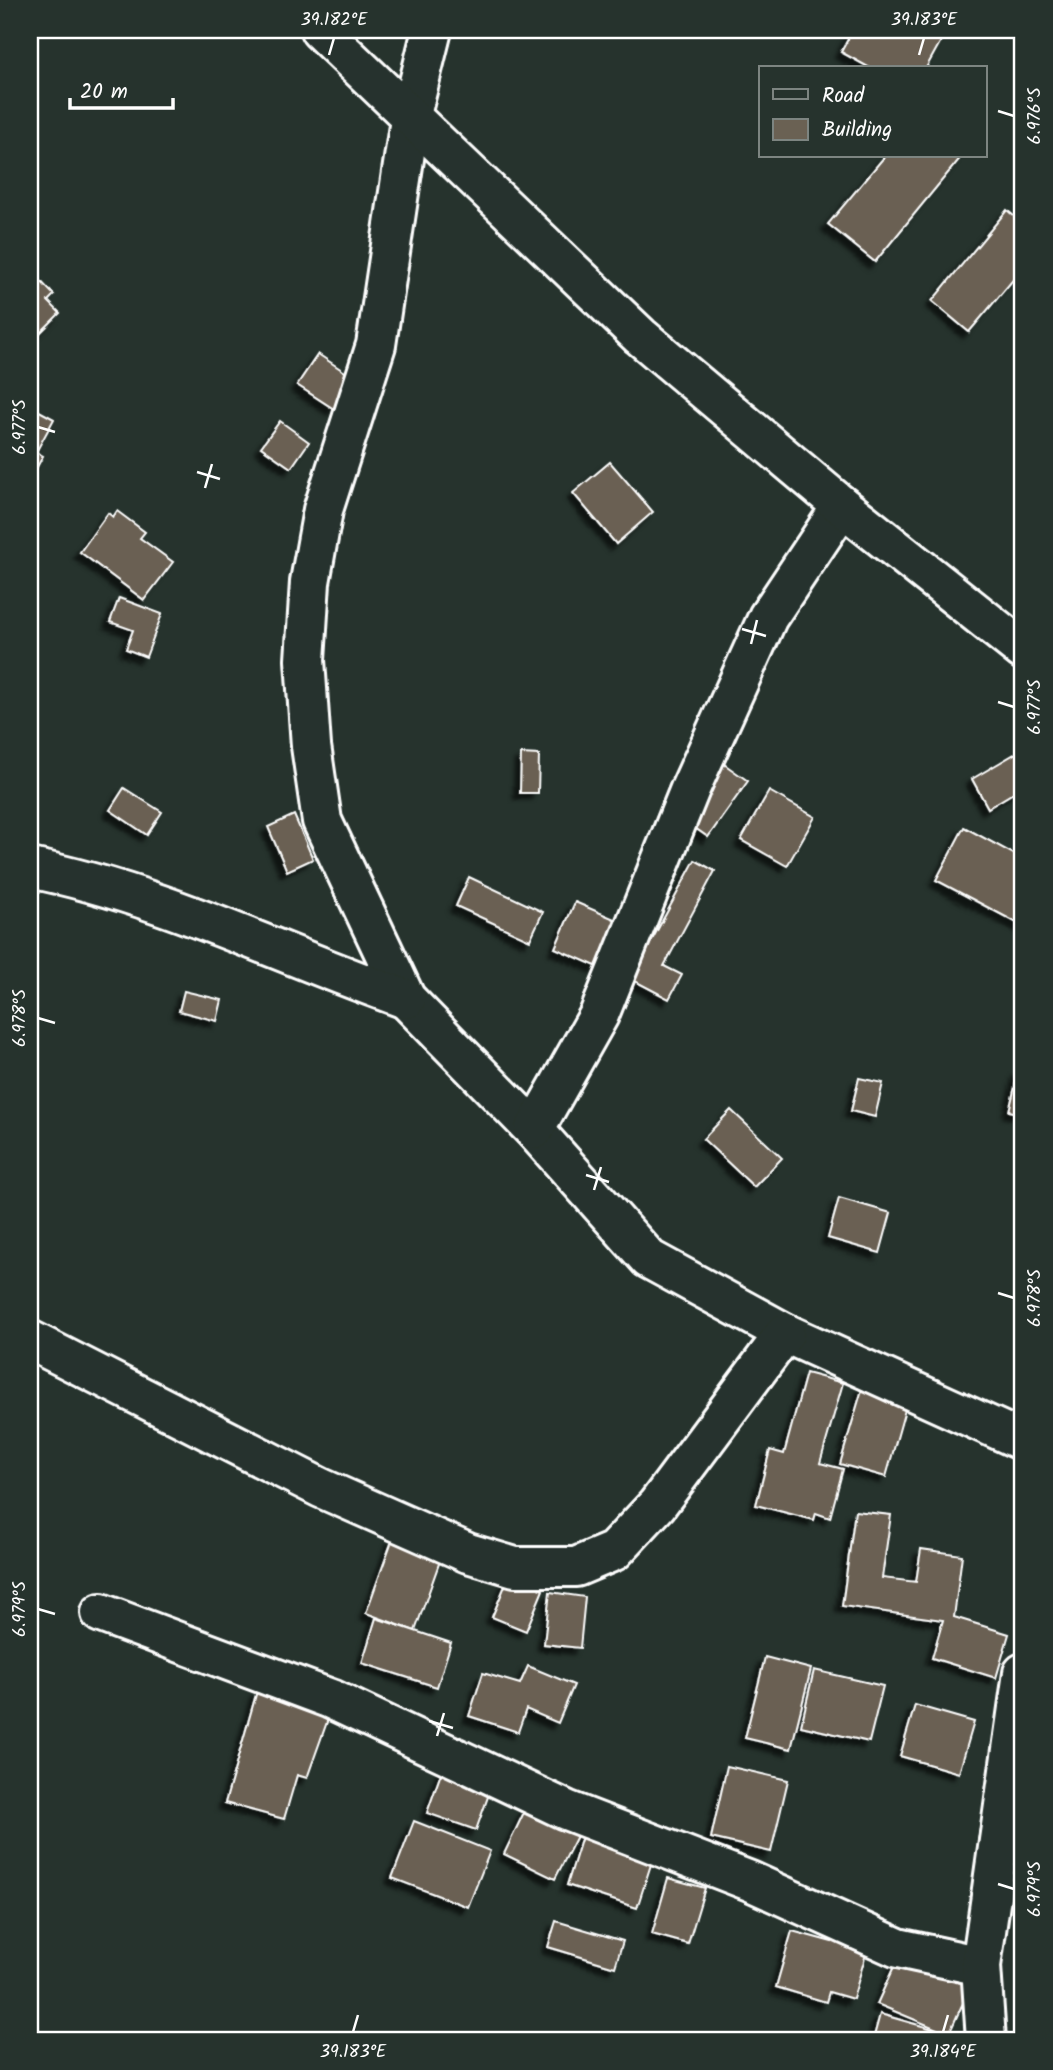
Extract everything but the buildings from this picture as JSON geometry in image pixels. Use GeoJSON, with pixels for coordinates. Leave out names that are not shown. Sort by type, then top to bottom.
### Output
{"type":"FeatureCollection","features":[{"type":"Feature","properties":{"kind":"street"},"geometry":{"type":"LineString","coordinates":[[320,30],[410,119],[640,336],[842,506],[1023,650]]}},
{"type":"Feature","properties":{"kind":"street"},"geometry":{"type":"LineString","coordinates":[[432,30],[410,119],[376,345],[323,510],[310,582],[305,660],[312,747],[322,821],[406,999],[534,1130],[649,1259],[785,1333],[1023,1441]]}},
{"type":"Feature","properties":{"kind":"street"},"geometry":{"type":"LineString","coordinates":[[534,1130],[599,1015],[690,789],[768,617],[842,506]]}},
{"type":"Feature","properties":{"kind":"street"},"geometry":{"type":"LineString","coordinates":[[30,869],[63,875],[170,908],[406,999]]}},
{"type":"Feature","properties":{"kind":"street"},"geometry":{"type":"LineString","coordinates":[[30,1339],[321,1488],[468,1553],[515,1567],[576,1567],[614,1551],[657,1505],[785,1333]]}},
{"type":"Feature","properties":{"kind":"street"},"geometry":{"type":"LineString","coordinates":[[101,1613],[331,1699],[566,1810],[750,1881],[898,1948],[981,1966]]}},
{"type":"Feature","properties":{"kind":"street"},"geometry":{"type":"LineString","coordinates":[[986,2040],[981,1966],[1023,1673]]}}]}
